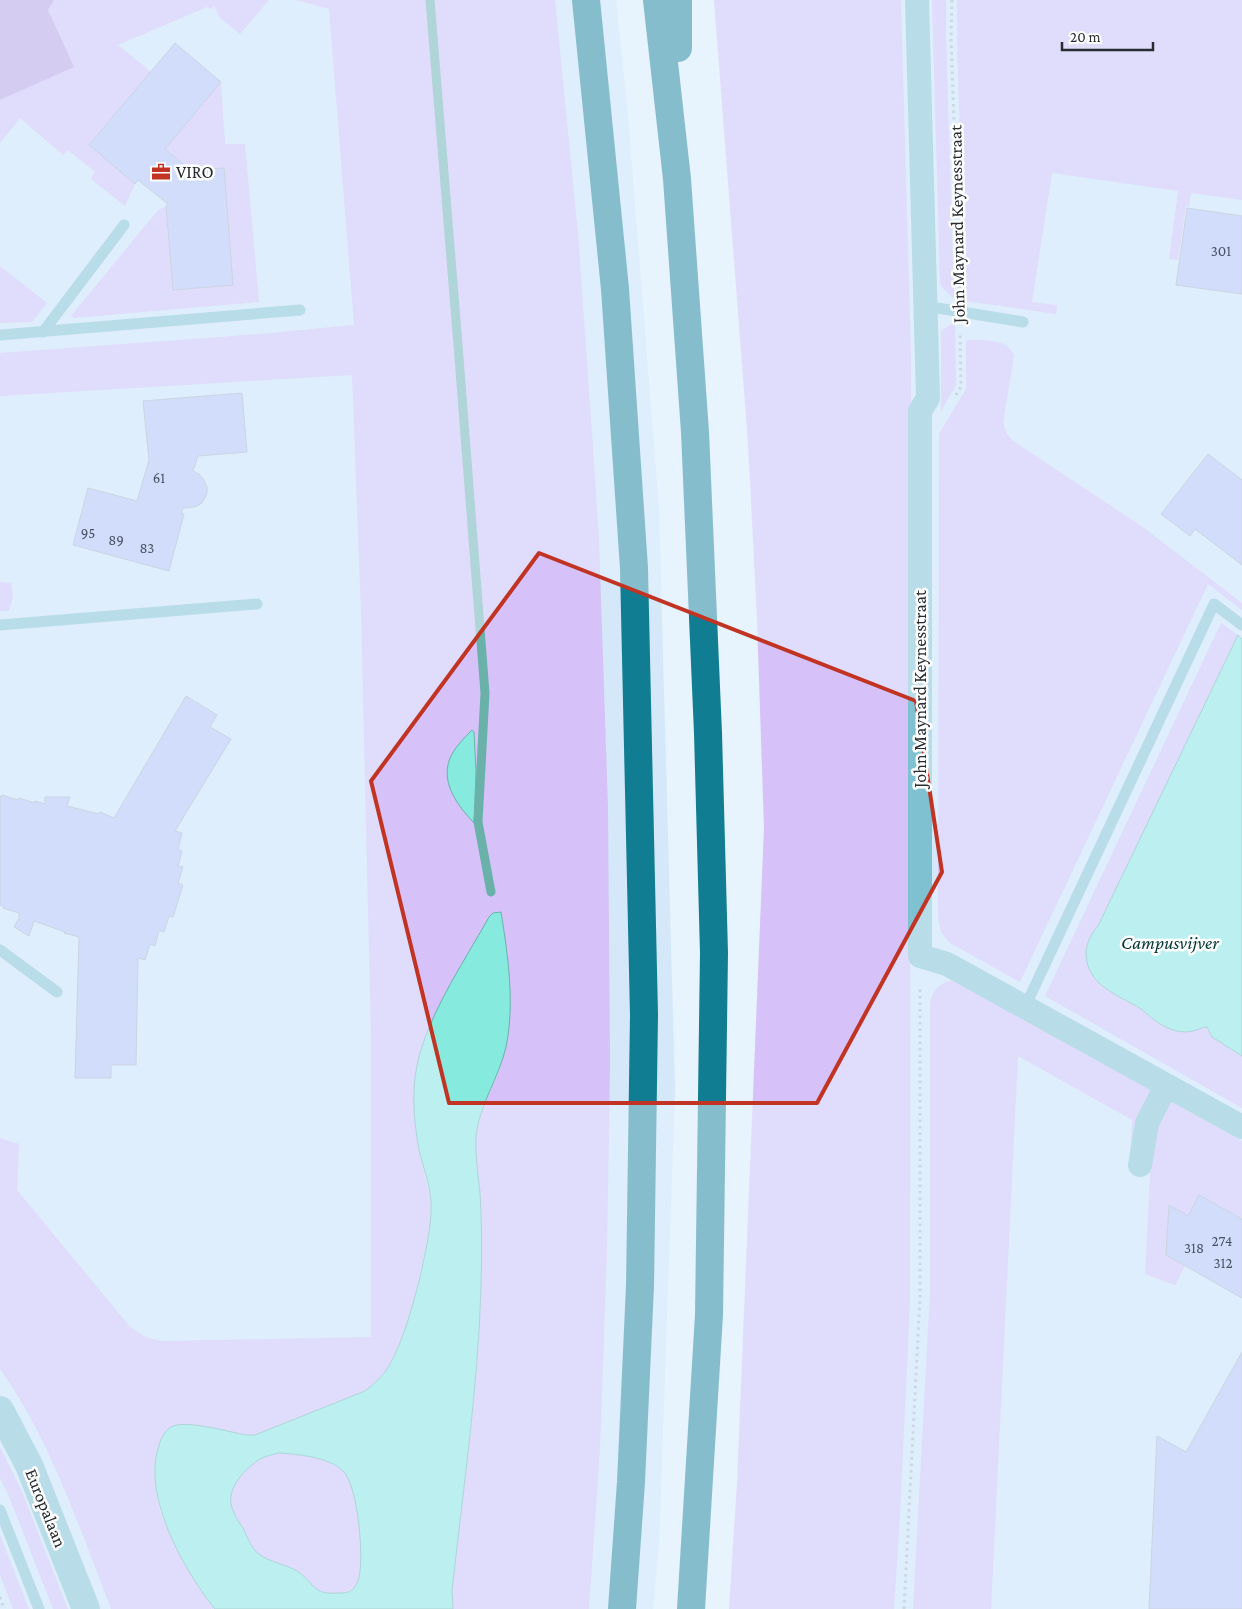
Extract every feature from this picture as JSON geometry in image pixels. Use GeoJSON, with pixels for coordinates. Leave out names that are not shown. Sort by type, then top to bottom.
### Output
{"type":"FeatureCollection","features":[{"type":"Feature","properties":{"kind":"highway"},"geometry":{"type":"LineString","coordinates":[[586,0],[615,289],[634,568],[644,1015],[639,1306],[631,1482],[622,1609]]}},
{"type":"Feature","properties":{"kind":"highway"},"geometry":{"type":"LineString","coordinates":[[657,0],[677,179],[695,432],[708,733],[714,953],[709,1315],[691,1609]]}},
{"type":"Feature","properties":{"kind":"highway"},"geometry":{"type":"LineString","coordinates":[[677,179],[678,0]]}},
{"type":"Feature","properties":{"kind":"street","name":"John Maynard Keynesstraat"},"geometry":{"type":"LineString","coordinates":[[917,0],[928,398],[920,411],[920,956]]}},
{"type":"Feature","properties":{"kind":"street"},"geometry":{"type":"LineString","coordinates":[[920,956],[947,964],[1242,1127]]}},
{"type":"Feature","properties":{"kind":"street"},"geometry":{"type":"LineString","coordinates":[[1140,1165],[1147,1123],[1166,1086]]}},
{"type":"Feature","properties":{"kind":"street","name":"Europalaan"},"geometry":{"type":"LineString","coordinates":[[0,1410],[30,1465],[86,1609]]}},
{"type":"Feature","properties":{"kind":"lane"},"geometry":{"type":"LineString","coordinates":[[43,332],[124,225]]}},
{"type":"Feature","properties":{"kind":"lane"},"geometry":{"type":"LineString","coordinates":[[925,306],[1023,322]]}},
{"type":"Feature","properties":{"kind":"lane"},"geometry":{"type":"LineString","coordinates":[[0,335],[300,310]]}},
{"type":"Feature","properties":{"kind":"lane"},"geometry":{"type":"LineString","coordinates":[[0,625],[257,604]]}},
{"type":"Feature","properties":{"kind":"lane"},"geometry":{"type":"LineString","coordinates":[[1025,1007],[1214,604],[1242,625]]}},
{"type":"Feature","properties":{"kind":"lane"},"geometry":{"type":"LineString","coordinates":[[0,950],[57,992]]}},
{"type":"Feature","properties":{"kind":"lane"},"geometry":{"type":"LineString","coordinates":[[0,1510],[39,1609]]}},
{"type":"Feature","properties":{"kind":"path","name":"John Maynard Keynesstraat"},"geometry":{"type":"LineString","coordinates":[[952,0],[961,387],[953,401]]}},
{"type":"Feature","properties":{"kind":"path"},"geometry":{"type":"LineString","coordinates":[[904,1609],[920,1298],[920,956]]}},
{"type":"Feature","properties":{"kind":"path"},"geometry":{"type":"LineString","coordinates":[[0,1597],[4,1609]]}},
{"type":"Feature","properties":{"kind":"highlighted area"},"geometry":{"type":"Polygon","coordinates":[[[539,553],[916,701],[942,872],[817,1103],[449,1103],[371,781],[539,553]]]}},
{"type":"Feature","properties":{"kind":"shaded area"},"geometry":{"type":"Polygon","coordinates":[[[0,0],[616,0],[628,116],[659,510],[675,1088],[659,1544],[653,1609],[0,1609],[0,0]]]}},
{"type":"Feature","properties":{"kind":"shaded area"},"geometry":{"type":"Polygon","coordinates":[[[0,0],[54,0],[48,10],[74,67],[0,100],[0,0]]]}},
{"type":"Feature","properties":{"kind":"shaded area"},"geometry":{"type":"Polygon","coordinates":[[[54,0],[269,0],[240,34],[220,18],[214,6],[210,9],[207,7],[118,45],[151,72],[89,145],[135,184],[125,206],[91,179],[95,172],[68,150],[63,155],[20,118],[0,143],[0,100],[73,67],[47,10],[54,0]]]}},
{"type":"Feature","properties":{"kind":"shaded area"},"geometry":{"type":"Polygon","coordinates":[[[296,0],[555,0],[578,234],[592,433],[599,540],[608,807],[610,1064],[607,1251],[600,1448],[589,1609],[453,1609],[452,1591],[474,1401],[480,1324],[482,1263],[476,1135],[482,1110],[499,1071],[507,1041],[509,994],[507,947],[433,1018],[420,1057],[415,1077],[415,1118],[419,1150],[431,1202],[429,1233],[411,1313],[388,1368],[376,1383],[365,1391],[255,1435],[178,1425],[168,1431],[162,1440],[157,1453],[155,1482],[163,1519],[191,1573],[215,1609],[111,1609],[63,1485],[34,1425],[0,1369],[0,1138],[19,1144],[17,1190],[131,1328],[146,1337],[161,1341],[371,1337],[371,1039],[361,610],[352,375],[0,396],[0,353],[260,334],[354,325],[329,9],[296,0]]]}},
{"type":"Feature","properties":{"kind":"shaded area"},"geometry":{"type":"Polygon","coordinates":[[[714,0],[901,0],[911,353],[910,1303],[894,1609],[729,1609],[737,1483],[764,828],[757,620],[748,442],[714,0]]]}},
{"type":"Feature","properties":{"kind":"shaded area"},"geometry":{"type":"Polygon","coordinates":[[[721,0],[1242,0],[1242,1609],[742,1609],[785,566],[721,0]]]}},
{"type":"Feature","properties":{"kind":"shaded area"},"geometry":{"type":"Polygon","coordinates":[[[932,0],[946,0],[954,299],[940,285],[932,0]]]}},
{"type":"Feature","properties":{"kind":"shaded area"},"geometry":{"type":"Polygon","coordinates":[[[957,0],[1242,0],[1242,200],[1191,193],[1189,206],[1186,206],[1178,260],[1169,259],[1178,191],[1052,173],[1032,302],[1057,305],[1056,314],[965,301],[957,0]]]}},
{"type":"Feature","properties":{"kind":"shaded area"},"geometry":{"type":"Polygon","coordinates":[[[221,82],[225,144],[245,144],[259,302],[74,318],[71,316],[158,210],[166,206],[173,290],[233,285],[224,168],[197,170],[194,173],[165,149],[221,82]]]}},
{"type":"Feature","properties":{"kind":"shaded area"},"geometry":{"type":"Polygon","coordinates":[[[0,266],[47,303],[32,322],[0,323],[0,266]]]}},
{"type":"Feature","properties":{"kind":"shaded area"},"geometry":{"type":"Polygon","coordinates":[[[955,322],[956,385],[941,411],[941,331],[955,322]]]}},
{"type":"Feature","properties":{"kind":"shaded area"},"geometry":{"type":"Polygon","coordinates":[[[966,340],[993,341],[1005,345],[1014,355],[1003,423],[1007,434],[1013,441],[1140,525],[1242,603],[1242,610],[1208,584],[1020,982],[950,943],[941,932],[938,918],[939,434],[966,389],[966,340]]]}},
{"type":"Feature","properties":{"kind":"shaded area"},"geometry":{"type":"Polygon","coordinates":[[[0,582],[11,583],[13,597],[9,611],[0,611],[0,582]]]}},
{"type":"Feature","properties":{"kind":"shaded area"},"geometry":{"type":"Polygon","coordinates":[[[1221,623],[1238,635],[1098,926],[1089,939],[1086,954],[1092,974],[1098,982],[1114,994],[1141,1009],[1160,1024],[1173,1030],[1194,1031],[1207,1027],[1212,1037],[1242,1056],[1242,1108],[1045,996],[1221,623]]]}},
{"type":"Feature","properties":{"kind":"shaded area"},"geometry":{"type":"Polygon","coordinates":[[[955,980],[960,981],[1242,1141],[1242,1219],[1200,1195],[1188,1216],[1169,1206],[1166,1255],[1185,1266],[1175,1285],[1145,1274],[1151,1159],[1129,1146],[1131,1145],[1132,1120],[1018,1056],[991,1609],[913,1609],[930,1292],[930,1002],[939,986],[955,980]]]}},
{"type":"Feature","properties":{"kind":"shaded area"},"geometry":{"type":"Polygon","coordinates":[[[0,1447],[21,1489],[68,1609],[53,1609],[0,1478],[0,1447]]]}},
{"type":"Feature","properties":{"kind":"shaded area"},"geometry":{"type":"Polygon","coordinates":[[[278,1453],[303,1455],[330,1462],[343,1471],[348,1478],[356,1502],[361,1557],[358,1582],[349,1591],[326,1594],[316,1589],[296,1571],[263,1557],[254,1549],[236,1517],[231,1504],[232,1491],[235,1484],[249,1467],[260,1459],[278,1453]]]}},
{"type":"Feature","properties":{"kind":"shaded area"},"geometry":{"type":"Polygon","coordinates":[[[0,1535],[29,1609],[13,1609],[0,1575],[0,1535]]]}},
{"type":"Feature","properties":{"kind":"water","name":"Campusvijver"},"geometry":{"type":"Polygon","coordinates":[[[1238,635],[1242,639],[1242,1056],[1212,1037],[1207,1027],[1190,1032],[1176,1031],[1160,1024],[1141,1009],[1114,994],[1098,982],[1092,974],[1086,954],[1089,939],[1098,926],[1238,635]]]}},
{"type":"Feature","properties":{"kind":"water"},"geometry":{"type":"Polygon","coordinates":[[[472,730],[474,732],[476,772],[474,823],[461,808],[451,791],[447,773],[452,754],[472,730]]]}},
{"type":"Feature","properties":{"kind":"water"},"geometry":{"type":"Polygon","coordinates":[[[501,912],[508,962],[510,1014],[509,1030],[503,1058],[481,1113],[476,1136],[481,1228],[479,1325],[477,1363],[452,1591],[453,1609],[215,1609],[203,1594],[180,1555],[162,1511],[156,1489],[155,1468],[161,1440],[166,1431],[171,1427],[186,1424],[255,1435],[365,1391],[378,1380],[389,1366],[411,1312],[428,1240],[431,1211],[428,1182],[419,1150],[414,1114],[414,1087],[419,1058],[425,1037],[444,995],[493,913],[501,912]],[[278,1453],[262,1458],[239,1478],[231,1497],[234,1514],[251,1545],[263,1557],[297,1571],[314,1587],[323,1592],[341,1593],[352,1590],[358,1581],[361,1558],[359,1524],[353,1491],[348,1479],[343,1471],[330,1462],[303,1455],[278,1453]]]}},
{"type":"Feature","properties":{"kind":"building"},"geometry":{"type":"Polygon","coordinates":[[[175,43],[221,82],[165,149],[194,173],[197,170],[224,168],[233,285],[173,290],[166,206],[168,204],[138,180],[135,184],[89,145],[175,43]]]}},
{"type":"Feature","properties":{"kind":"building"},"geometry":{"type":"Polygon","coordinates":[[[1187,208],[1242,216],[1242,294],[1176,285],[1187,208]]]}},
{"type":"Feature","properties":{"kind":"building"},"geometry":{"type":"Polygon","coordinates":[[[242,393],[247,452],[198,456],[193,471],[204,480],[207,494],[202,503],[197,506],[183,508],[181,514],[184,514],[169,571],[73,545],[88,488],[137,501],[149,460],[143,401],[242,393]]]}},
{"type":"Feature","properties":{"kind":"building"},"geometry":{"type":"Polygon","coordinates":[[[1208,454],[1242,480],[1242,565],[1195,529],[1190,536],[1161,514],[1208,454]]]}},
{"type":"Feature","properties":{"kind":"building"},"geometry":{"type":"Polygon","coordinates":[[[186,696],[217,715],[210,727],[231,739],[175,831],[182,833],[178,849],[182,851],[178,866],[183,867],[178,883],[183,885],[173,917],[169,916],[164,932],[159,930],[155,946],[150,944],[145,960],[138,958],[136,1065],[111,1065],[111,1078],[75,1078],[79,937],[34,921],[29,936],[14,927],[19,918],[19,913],[3,908],[0,905],[0,796],[45,804],[45,797],[70,797],[67,806],[99,814],[100,812],[114,818],[186,696]]]}},
{"type":"Feature","properties":{"kind":"building"},"geometry":{"type":"Polygon","coordinates":[[[1199,1195],[1242,1219],[1242,1298],[1166,1255],[1169,1205],[1188,1216],[1199,1195]]]}},
{"type":"Feature","properties":{"kind":"building"},"geometry":{"type":"Polygon","coordinates":[[[1242,1352],[1242,1609],[1149,1609],[1157,1436],[1186,1452],[1242,1352]]]}},
{"type":"Feature","properties":{"kind":"waterway"},"geometry":{"type":"LineString","coordinates":[[430,0],[485,693],[478,822],[491,892]]}},
{"type":"Feature","properties":{"kind":"place","name":"VIRO"},"geometry":{"type":"Point","coordinates":[161,172]}}]}
